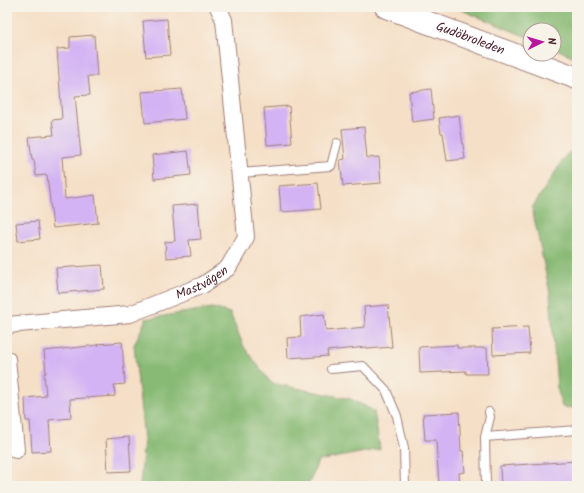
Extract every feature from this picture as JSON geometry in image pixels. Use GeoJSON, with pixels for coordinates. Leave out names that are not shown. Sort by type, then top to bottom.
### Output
{"type":"FeatureCollection","features":[{"type":"Feature","properties":{"kind":"main road","name":"Gudöbroleden"},"geometry":{"type":"LineString","coordinates":[[386,7],[577,78]]}},
{"type":"Feature","properties":{"kind":"street","name":"Mastvägen"},"geometry":{"type":"LineString","coordinates":[[7,325],[130,314],[203,285],[228,268],[246,237],[224,20],[218,7]]}},
{"type":"Feature","properties":{"kind":"street"},"geometry":{"type":"LineString","coordinates":[[7,359],[16,450]]}},
{"type":"Feature","properties":{"kind":"lane"},"geometry":{"type":"LineString","coordinates":[[240,173],[330,166],[337,143]]}},
{"type":"Feature","properties":{"kind":"lane"},"geometry":{"type":"LineString","coordinates":[[331,369],[363,366],[386,390],[397,416],[404,448],[405,486]]}},
{"type":"Feature","properties":{"kind":"lane"},"geometry":{"type":"LineString","coordinates":[[486,486],[485,437],[490,417],[489,412]]}},
{"type":"Feature","properties":{"kind":"lane"},"geometry":{"type":"LineString","coordinates":[[485,437],[577,430]]}},
{"type":"Feature","properties":{"kind":"green space"},"geometry":{"type":"Polygon","coordinates":[[[454,7],[566,7],[577,13],[577,58],[562,51],[562,22],[522,22],[522,35],[454,7]]]}},
{"type":"Feature","properties":{"kind":"green space"},"geometry":{"type":"Polygon","coordinates":[[[577,149],[577,408],[562,407],[557,387],[550,293],[532,208],[567,154],[577,149]]]}},
{"type":"Feature","properties":{"kind":"green space"},"geometry":{"type":"Polygon","coordinates":[[[212,308],[230,313],[244,347],[271,383],[351,399],[374,411],[380,449],[318,461],[308,486],[245,486],[241,479],[201,486],[140,486],[144,439],[134,345],[146,319],[212,308]]]}},
{"type":"Feature","properties":{"kind":"building"},"geometry":{"type":"Polygon","coordinates":[[[167,19],[170,55],[146,57],[143,21],[167,19]]]}},
{"type":"Feature","properties":{"kind":"building"},"geometry":{"type":"Polygon","coordinates":[[[94,35],[97,76],[88,76],[90,95],[75,96],[81,155],[62,157],[65,199],[95,195],[98,223],[53,228],[47,175],[36,176],[29,137],[54,135],[52,120],[62,119],[57,49],[70,48],[70,37],[94,35]]]}},
{"type":"Feature","properties":{"kind":"building"},"geometry":{"type":"Polygon","coordinates":[[[182,89],[185,119],[145,123],[142,92],[182,89]]]}},
{"type":"Feature","properties":{"kind":"building"},"geometry":{"type":"Polygon","coordinates":[[[431,89],[434,119],[412,122],[409,92],[431,89]]]}},
{"type":"Feature","properties":{"kind":"building"},"geometry":{"type":"Polygon","coordinates":[[[289,106],[292,143],[267,145],[264,108],[289,106]]]}},
{"type":"Feature","properties":{"kind":"building"},"geometry":{"type":"Polygon","coordinates":[[[459,115],[465,159],[447,161],[439,118],[459,115]]]}},
{"type":"Feature","properties":{"kind":"building"},"geometry":{"type":"Polygon","coordinates":[[[364,127],[367,158],[379,157],[381,183],[343,186],[340,160],[345,159],[342,129],[364,127]]]}},
{"type":"Feature","properties":{"kind":"building"},"geometry":{"type":"Polygon","coordinates":[[[188,151],[191,175],[154,179],[152,155],[188,151]]]}},
{"type":"Feature","properties":{"kind":"building"},"geometry":{"type":"Polygon","coordinates":[[[318,183],[321,209],[281,212],[279,186],[318,183]]]}},
{"type":"Feature","properties":{"kind":"building"},"geometry":{"type":"Polygon","coordinates":[[[198,204],[201,239],[189,240],[191,256],[166,258],[165,242],[175,241],[172,206],[198,204]]]}},
{"type":"Feature","properties":{"kind":"building"},"geometry":{"type":"Polygon","coordinates":[[[38,221],[40,239],[18,241],[16,223],[38,221]]]}},
{"type":"Feature","properties":{"kind":"building"},"geometry":{"type":"Polygon","coordinates":[[[102,265],[104,289],[58,293],[56,268],[102,265]]]}},
{"type":"Feature","properties":{"kind":"building"},"geometry":{"type":"Polygon","coordinates":[[[388,305],[392,347],[367,349],[367,347],[327,351],[328,356],[288,358],[287,338],[301,337],[300,317],[324,314],[326,331],[365,327],[364,307],[388,305]]]}},
{"type":"Feature","properties":{"kind":"building"},"geometry":{"type":"Polygon","coordinates":[[[528,327],[530,353],[493,355],[492,329],[528,327]]]}},
{"type":"Feature","properties":{"kind":"building"},"geometry":{"type":"Polygon","coordinates":[[[122,342],[125,384],[114,385],[115,396],[70,399],[71,418],[49,420],[51,451],[32,452],[30,421],[26,421],[25,398],[46,396],[44,351],[122,342]]]}},
{"type":"Feature","properties":{"kind":"building"},"geometry":{"type":"Polygon","coordinates":[[[457,345],[457,348],[487,348],[488,374],[466,374],[466,371],[420,373],[419,347],[457,345]]]}},
{"type":"Feature","properties":{"kind":"building"},"geometry":{"type":"Polygon","coordinates":[[[459,412],[461,451],[463,451],[465,472],[459,473],[460,486],[439,486],[436,440],[425,440],[423,414],[459,412]]]}},
{"type":"Feature","properties":{"kind":"building"},"geometry":{"type":"Polygon","coordinates":[[[129,437],[131,471],[108,472],[106,439],[129,437]]]}},
{"type":"Feature","properties":{"kind":"building"},"geometry":{"type":"Polygon","coordinates":[[[577,461],[577,486],[501,486],[500,466],[577,461]]]}}]}
